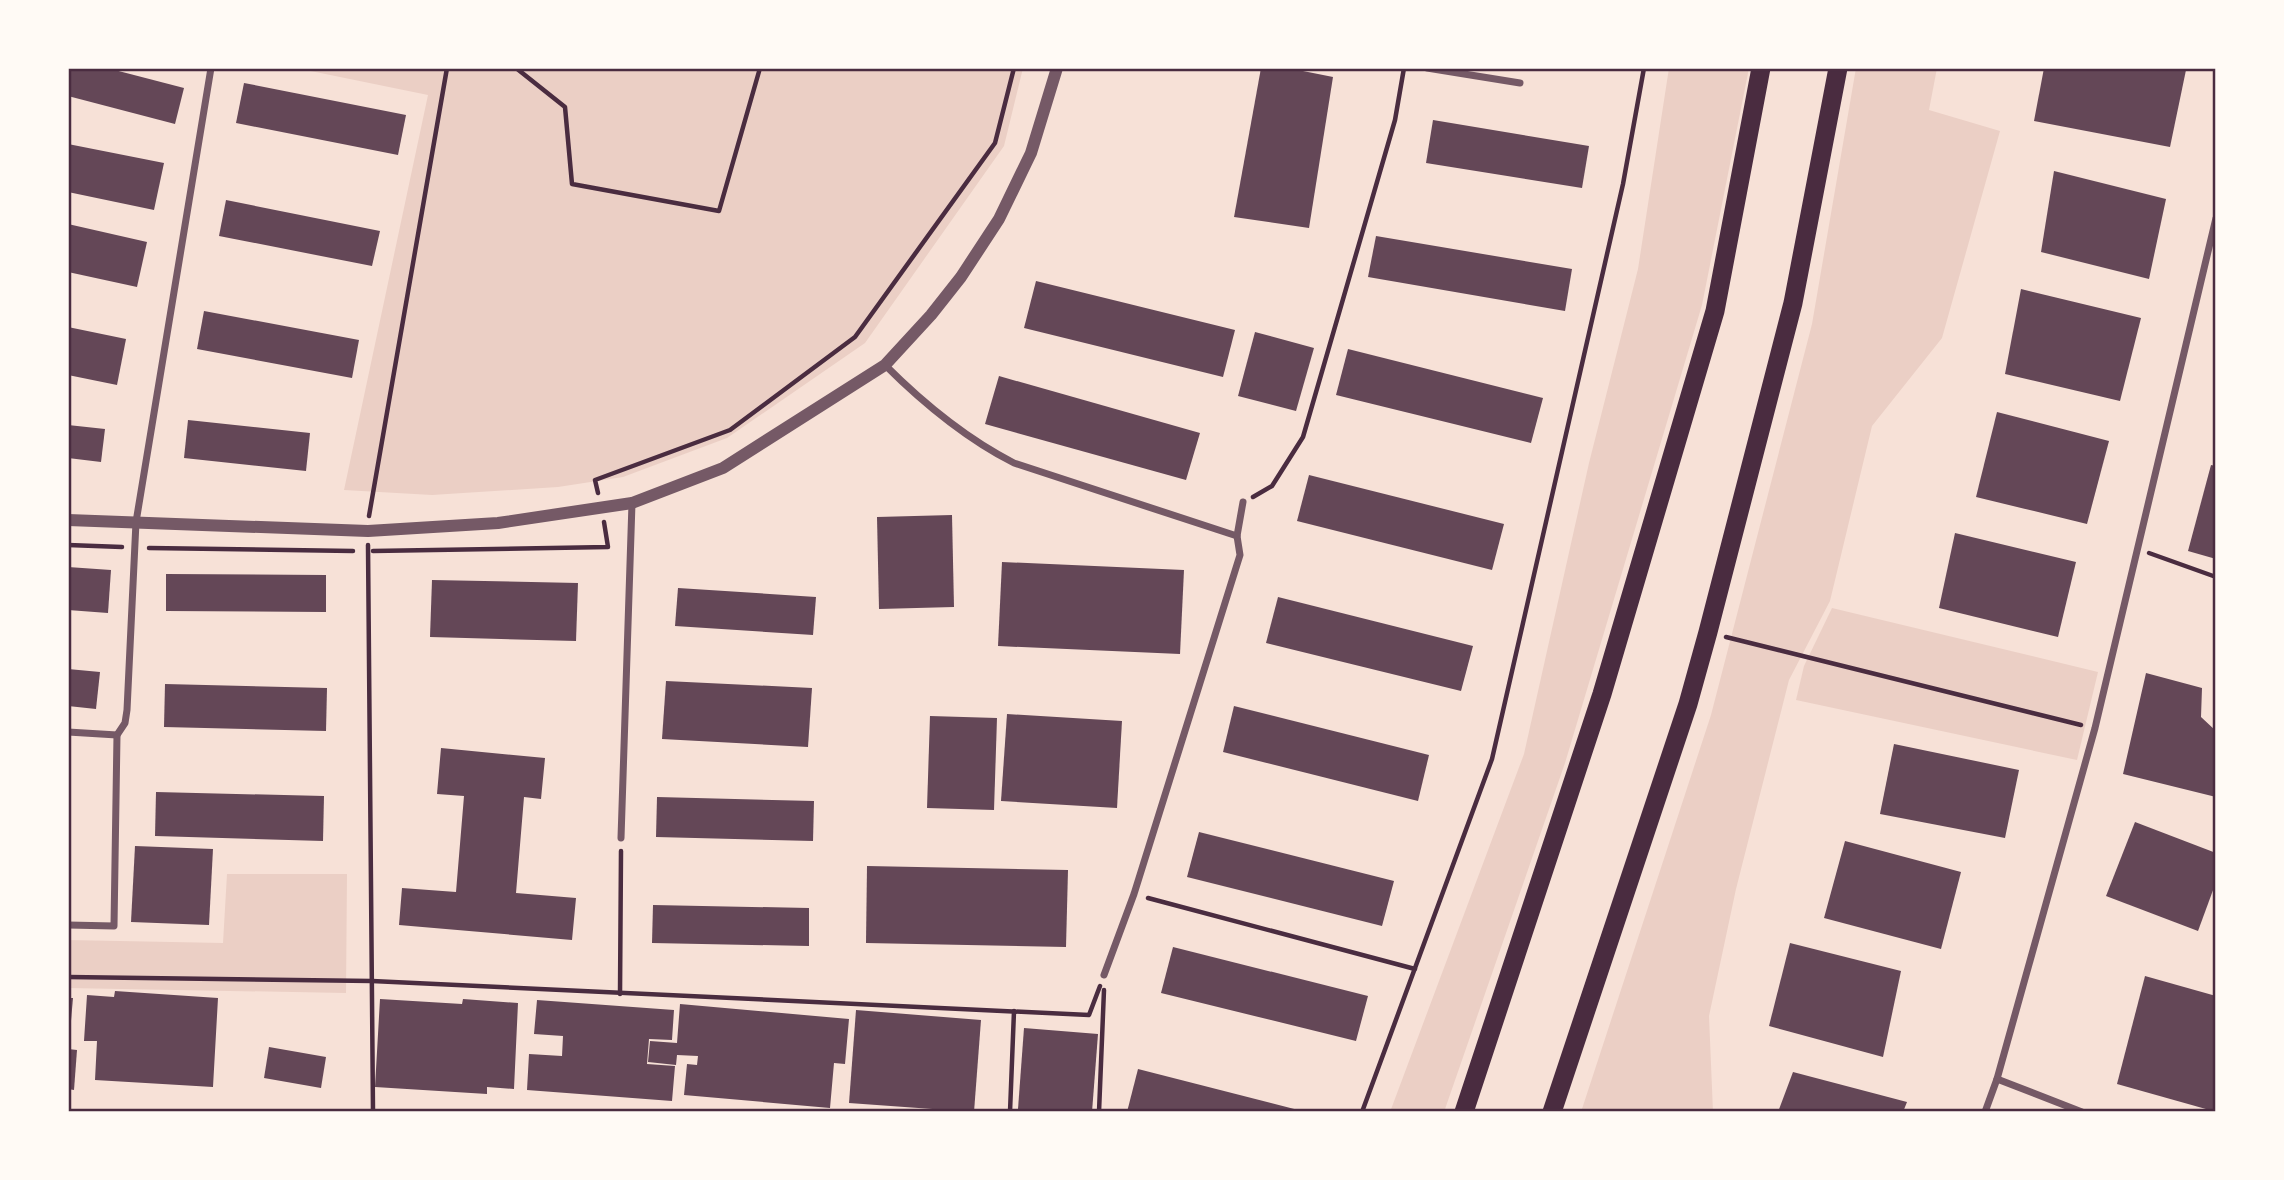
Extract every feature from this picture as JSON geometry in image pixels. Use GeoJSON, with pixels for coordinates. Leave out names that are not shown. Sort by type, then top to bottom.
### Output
{"type":"FeatureCollection","features":[{"type":"Feature","properties":{"kind":"highway"},"geometry":{"type":"LineString","coordinates":[[1464,1112],[1602,694],[1715,311],[1761,68]]}},
{"type":"Feature","properties":{"kind":"highway"},"geometry":{"type":"LineString","coordinates":[[1552,1112],[1684,717],[1708,632],[1793,303],[1838,68]]}},
{"type":"Feature","properties":{"kind":"street"},"geometry":{"type":"LineString","coordinates":[[68,925],[114,926],[117,734],[125,723],[127,710],[136,522],[211,68]]}},
{"type":"Feature","properties":{"kind":"street"},"geometry":{"type":"LineString","coordinates":[[68,520],[368,531],[498,523],[632,503],[723,468],[885,365],[932,315],[999,219],[1031,153],[1057,68]]}},
{"type":"Feature","properties":{"kind":"street"},"geometry":{"type":"LineString","coordinates":[[1427,68],[1520,83]]}},
{"type":"Feature","properties":{"kind":"street"},"geometry":{"type":"LineString","coordinates":[[1985,1112],[1997,1079],[2095,729],[2216,218]]}},
{"type":"Feature","properties":{"kind":"street"},"geometry":{"type":"LineString","coordinates":[[885,365],[960,431],[1014,463],[1237,536]]}},
{"type":"Feature","properties":{"kind":"street"},"geometry":{"type":"LineString","coordinates":[[1104,975],[1134,894],[1240,555],[1237,536],[1243,502]]}},
{"type":"Feature","properties":{"kind":"street"},"geometry":{"type":"LineString","coordinates":[[621,838],[632,503]]}},
{"type":"Feature","properties":{"kind":"street"},"geometry":{"type":"LineString","coordinates":[[68,732],[117,734]]}},
{"type":"Feature","properties":{"kind":"street"},"geometry":{"type":"LineString","coordinates":[[1997,1079],[2082,1112]]}},
{"type":"Feature","properties":{"kind":"path"},"geometry":{"type":"LineString","coordinates":[[373,1112],[369,505],[447,68]]}},
{"type":"Feature","properties":{"kind":"path"},"geometry":{"type":"LineString","coordinates":[[516,68],[565,107],[572,184],[719,211],[760,68]]}},
{"type":"Feature","properties":{"kind":"path"},"geometry":{"type":"LineString","coordinates":[[368,551],[608,547],[595,480],[730,430],[855,337],[995,144],[1014,68]]}},
{"type":"Feature","properties":{"kind":"path"},"geometry":{"type":"LineString","coordinates":[[1243,502],[1272,486],[1303,437],[1395,120],[1404,68]]}},
{"type":"Feature","properties":{"kind":"path"},"geometry":{"type":"LineString","coordinates":[[1362,1112],[1492,759],[1623,184],[1644,68]]}},
{"type":"Feature","properties":{"kind":"path"},"geometry":{"type":"LineString","coordinates":[[68,545],[354,551]]}},
{"type":"Feature","properties":{"kind":"path"},"geometry":{"type":"LineString","coordinates":[[2138,549],[2216,577]]}},
{"type":"Feature","properties":{"kind":"path"},"geometry":{"type":"LineString","coordinates":[[1708,632],[2095,729]]}},
{"type":"Feature","properties":{"kind":"path"},"geometry":{"type":"LineString","coordinates":[[620,994],[621,838]]}},
{"type":"Feature","properties":{"kind":"path"},"geometry":{"type":"LineString","coordinates":[[1134,894],[1415,969]]}},
{"type":"Feature","properties":{"kind":"path"},"geometry":{"type":"LineString","coordinates":[[68,977],[372,981],[1089,1014],[1104,975]]}},
{"type":"Feature","properties":{"kind":"path"},"geometry":{"type":"LineString","coordinates":[[1098,1112],[1104,975]]}},
{"type":"Feature","properties":{"kind":"path"},"geometry":{"type":"LineString","coordinates":[[1010,1112],[1014,1011]]}},
{"type":"Feature","properties":{"kind":"shaded area"},"geometry":{"type":"Polygon","coordinates":[[[296,68],[1023,68],[1004,146],[865,343],[727,438],[623,477],[558,487],[432,495],[344,490],[428,95],[296,68]]]}},
{"type":"Feature","properties":{"kind":"shaded area"},"geometry":{"type":"Polygon","coordinates":[[[1669,68],[1749,68],[1702,305],[1565,763],[1444,1112],[1390,1112],[1524,754],[1589,463],[1638,269],[1669,68]]]}},
{"type":"Feature","properties":{"kind":"shaded area"},"geometry":{"type":"Polygon","coordinates":[[[1856,68],[1937,68],[1929,110],[2000,131],[1942,338],[1872,426],[1830,601],[1789,680],[1736,889],[1709,1016],[1713,1112],[1581,1112],[1711,715],[1812,324],[1856,68]]]}},
{"type":"Feature","properties":{"kind":"shaded area"},"geometry":{"type":"Polygon","coordinates":[[[1832,608],[2098,672],[2077,760],[1796,700],[1804,666],[1832,608]]]}},
{"type":"Feature","properties":{"kind":"shaded area"},"geometry":{"type":"Polygon","coordinates":[[[227,874],[347,874],[346,993],[68,988],[68,940],[223,943],[227,874]]]}},
{"type":"Feature","properties":{"kind":"building"},"geometry":{"type":"Polygon","coordinates":[[[68,68],[107,68],[184,88],[175,124],[68,96],[68,68]]]}},
{"type":"Feature","properties":{"kind":"building"},"geometry":{"type":"Polygon","coordinates":[[[1261,68],[1288,68],[1333,77],[1309,228],[1234,217],[1261,68]]]}},
{"type":"Feature","properties":{"kind":"building"},"geometry":{"type":"Polygon","coordinates":[[[2044,68],[2186,70],[2170,147],[2034,121],[2044,68]]]}},
{"type":"Feature","properties":{"kind":"building"},"geometry":{"type":"Polygon","coordinates":[[[244,83],[406,115],[398,155],[236,123],[244,83]]]}},
{"type":"Feature","properties":{"kind":"building"},"geometry":{"type":"Polygon","coordinates":[[[1433,120],[1589,146],[1582,188],[1426,163],[1433,120]]]}},
{"type":"Feature","properties":{"kind":"building"},"geometry":{"type":"Polygon","coordinates":[[[68,144],[164,163],[154,210],[68,192],[68,144]]]}},
{"type":"Feature","properties":{"kind":"building"},"geometry":{"type":"Polygon","coordinates":[[[2054,171],[2166,199],[2149,279],[2041,252],[2054,171]]]}},
{"type":"Feature","properties":{"kind":"building"},"geometry":{"type":"Polygon","coordinates":[[[226,200],[380,231],[372,266],[219,236],[226,200]]]}},
{"type":"Feature","properties":{"kind":"building"},"geometry":{"type":"Polygon","coordinates":[[[68,224],[147,242],[137,287],[68,272],[68,224]]]}},
{"type":"Feature","properties":{"kind":"building"},"geometry":{"type":"Polygon","coordinates":[[[1376,236],[1572,269],[1565,311],[1368,277],[1376,236]]]}},
{"type":"Feature","properties":{"kind":"building"},"geometry":{"type":"Polygon","coordinates":[[[1036,281],[1235,330],[1223,377],[1024,328],[1036,281]]]}},
{"type":"Feature","properties":{"kind":"building"},"geometry":{"type":"Polygon","coordinates":[[[2021,289],[2141,318],[2120,401],[2005,374],[2021,289]]]}},
{"type":"Feature","properties":{"kind":"building"},"geometry":{"type":"Polygon","coordinates":[[[204,311],[359,340],[352,378],[197,349],[204,311]]]}},
{"type":"Feature","properties":{"kind":"building"},"geometry":{"type":"Polygon","coordinates":[[[68,327],[126,339],[117,385],[68,375],[68,327]]]}},
{"type":"Feature","properties":{"kind":"building"},"geometry":{"type":"Polygon","coordinates":[[[1255,332],[1314,348],[1296,411],[1238,396],[1255,332]]]}},
{"type":"Feature","properties":{"kind":"building"},"geometry":{"type":"Polygon","coordinates":[[[1348,349],[1543,398],[1531,443],[1336,395],[1348,349]]]}},
{"type":"Feature","properties":{"kind":"building"},"geometry":{"type":"Polygon","coordinates":[[[999,376],[1200,433],[1186,480],[985,424],[999,376]]]}},
{"type":"Feature","properties":{"kind":"building"},"geometry":{"type":"Polygon","coordinates":[[[1997,412],[2109,441],[2087,524],[1976,497],[1997,412]]]}},
{"type":"Feature","properties":{"kind":"building"},"geometry":{"type":"Polygon","coordinates":[[[188,420],[310,433],[306,471],[184,458],[188,420]]]}},
{"type":"Feature","properties":{"kind":"building"},"geometry":{"type":"Polygon","coordinates":[[[68,425],[105,429],[101,462],[68,458],[68,425]]]}},
{"type":"Feature","properties":{"kind":"building"},"geometry":{"type":"Polygon","coordinates":[[[2211,465],[2216,466],[2216,559],[2188,551],[2211,465]]]}},
{"type":"Feature","properties":{"kind":"building"},"geometry":{"type":"Polygon","coordinates":[[[1309,475],[1504,524],[1492,570],[1297,521],[1309,475]]]}},
{"type":"Feature","properties":{"kind":"building"},"geometry":{"type":"Polygon","coordinates":[[[952,515],[954,607],[879,609],[877,517],[952,515]]]}},
{"type":"Feature","properties":{"kind":"building"},"geometry":{"type":"Polygon","coordinates":[[[1955,533],[2076,562],[2058,637],[1939,608],[1955,533]]]}},
{"type":"Feature","properties":{"kind":"building"},"geometry":{"type":"Polygon","coordinates":[[[1002,562],[1184,570],[1180,654],[998,646],[1002,562]]]}},
{"type":"Feature","properties":{"kind":"building"},"geometry":{"type":"Polygon","coordinates":[[[68,567],[111,570],[108,613],[68,610],[68,567]]]}},
{"type":"Feature","properties":{"kind":"building"},"geometry":{"type":"Polygon","coordinates":[[[166,574],[326,575],[326,612],[166,611],[166,574]]]}},
{"type":"Feature","properties":{"kind":"building"},"geometry":{"type":"Polygon","coordinates":[[[432,580],[578,583],[576,641],[430,637],[432,580]]]}},
{"type":"Feature","properties":{"kind":"building"},"geometry":{"type":"Polygon","coordinates":[[[678,588],[816,597],[813,635],[675,626],[678,588]]]}},
{"type":"Feature","properties":{"kind":"building"},"geometry":{"type":"Polygon","coordinates":[[[1278,597],[1473,646],[1461,691],[1266,643],[1278,597]]]}},
{"type":"Feature","properties":{"kind":"building"},"geometry":{"type":"Polygon","coordinates":[[[68,669],[100,672],[96,709],[68,706],[68,669]]]}},
{"type":"Feature","properties":{"kind":"building"},"geometry":{"type":"Polygon","coordinates":[[[2146,673],[2202,688],[2201,717],[2216,731],[2216,797],[2123,774],[2146,673]]]}},
{"type":"Feature","properties":{"kind":"building"},"geometry":{"type":"Polygon","coordinates":[[[666,681],[812,688],[808,747],[662,739],[666,681]]]}},
{"type":"Feature","properties":{"kind":"building"},"geometry":{"type":"Polygon","coordinates":[[[165,684],[327,688],[326,731],[164,727],[165,684]]]}},
{"type":"Feature","properties":{"kind":"building"},"geometry":{"type":"Polygon","coordinates":[[[1234,706],[1429,755],[1418,801],[1223,752],[1234,706]]]}},
{"type":"Feature","properties":{"kind":"building"},"geometry":{"type":"Polygon","coordinates":[[[1007,714],[1122,721],[1117,808],[1001,801],[1007,714]]]}},
{"type":"Feature","properties":{"kind":"building"},"geometry":{"type":"Polygon","coordinates":[[[930,716],[997,718],[994,810],[927,808],[930,716]]]}},
{"type":"Feature","properties":{"kind":"building"},"geometry":{"type":"Polygon","coordinates":[[[1894,744],[2019,770],[2005,838],[1880,814],[1894,744]]]}},
{"type":"Feature","properties":{"kind":"building"},"geometry":{"type":"Polygon","coordinates":[[[441,748],[545,758],[541,799],[524,797],[516,893],[576,898],[572,940],[399,925],[402,888],[456,892],[464,796],[437,794],[441,748]]]}},
{"type":"Feature","properties":{"kind":"building"},"geometry":{"type":"Polygon","coordinates":[[[156,792],[324,796],[323,841],[155,836],[156,792]]]}},
{"type":"Feature","properties":{"kind":"building"},"geometry":{"type":"Polygon","coordinates":[[[657,797],[814,801],[813,841],[656,837],[657,797]]]}},
{"type":"Feature","properties":{"kind":"building"},"geometry":{"type":"Polygon","coordinates":[[[2135,822],[2216,853],[2216,882],[2198,931],[2106,896],[2135,822]]]}},
{"type":"Feature","properties":{"kind":"building"},"geometry":{"type":"Polygon","coordinates":[[[1199,832],[1394,881],[1382,926],[1187,877],[1199,832]]]}},
{"type":"Feature","properties":{"kind":"building"},"geometry":{"type":"Polygon","coordinates":[[[1845,841],[1961,872],[1941,949],[1824,918],[1845,841]]]}},
{"type":"Feature","properties":{"kind":"building"},"geometry":{"type":"Polygon","coordinates":[[[135,846],[213,849],[209,925],[131,922],[135,846]]]}},
{"type":"Feature","properties":{"kind":"building"},"geometry":{"type":"Polygon","coordinates":[[[867,866],[1068,870],[1066,947],[866,943],[867,866]]]}},
{"type":"Feature","properties":{"kind":"building"},"geometry":{"type":"Polygon","coordinates":[[[653,905],[809,908],[809,946],[652,943],[653,905]]]}},
{"type":"Feature","properties":{"kind":"building"},"geometry":{"type":"Polygon","coordinates":[[[1790,943],[1901,971],[1883,1057],[1769,1026],[1790,943]]]}},
{"type":"Feature","properties":{"kind":"building"},"geometry":{"type":"Polygon","coordinates":[[[1173,947],[1368,996],[1356,1041],[1161,993],[1173,947]]]}},
{"type":"Feature","properties":{"kind":"building"},"geometry":{"type":"Polygon","coordinates":[[[2145,976],[2216,996],[2216,1102],[2213,1111],[2117,1084],[2145,976]]]}},
{"type":"Feature","properties":{"kind":"building"},"geometry":{"type":"Polygon","coordinates":[[[115,991],[218,998],[213,1087],[95,1080],[97,1041],[84,1041],[87,995],[114,997],[115,991]]]}},
{"type":"Feature","properties":{"kind":"building"},"geometry":{"type":"Polygon","coordinates":[[[68,998],[73,998],[70,1032],[68,1032],[68,998]]]}},
{"type":"Feature","properties":{"kind":"building"},"geometry":{"type":"Polygon","coordinates":[[[380,999],[462,1004],[463,999],[518,1003],[514,1089],[487,1087],[487,1094],[375,1087],[380,999]]]}},
{"type":"Feature","properties":{"kind":"building"},"geometry":{"type":"Polygon","coordinates":[[[537,1000],[674,1010],[672,1040],[649,1039],[647,1064],[675,1066],[672,1101],[527,1090],[529,1054],[562,1056],[563,1036],[534,1034],[537,1000]]]}},
{"type":"Feature","properties":{"kind":"building"},"geometry":{"type":"Polygon","coordinates":[[[680,1004],[849,1019],[845,1064],[834,1063],[830,1108],[684,1095],[687,1064],[697,1065],[698,1056],[677,1055],[676,1065],[648,1062],[650,1041],[677,1043],[680,1004]]]}},
{"type":"Feature","properties":{"kind":"building"},"geometry":{"type":"Polygon","coordinates":[[[856,1010],[981,1020],[974,1112],[849,1103],[856,1010]]]}},
{"type":"Feature","properties":{"kind":"building"},"geometry":{"type":"Polygon","coordinates":[[[1024,1028],[1098,1034],[1092,1112],[1018,1109],[1024,1028]]]}},
{"type":"Feature","properties":{"kind":"building"},"geometry":{"type":"Polygon","coordinates":[[[269,1047],[326,1057],[321,1088],[264,1078],[269,1047]]]}},
{"type":"Feature","properties":{"kind":"building"},"geometry":{"type":"Polygon","coordinates":[[[68,1049],[77,1050],[74,1090],[68,1089],[68,1049]]]}},
{"type":"Feature","properties":{"kind":"building"},"geometry":{"type":"Polygon","coordinates":[[[1138,1069],[1302,1111],[1302,1112],[1127,1112],[1138,1069]]]}},
{"type":"Feature","properties":{"kind":"building"},"geometry":{"type":"Polygon","coordinates":[[[1793,1072],[1907,1102],[1903,1112],[1778,1112],[1793,1072]]]}}]}
